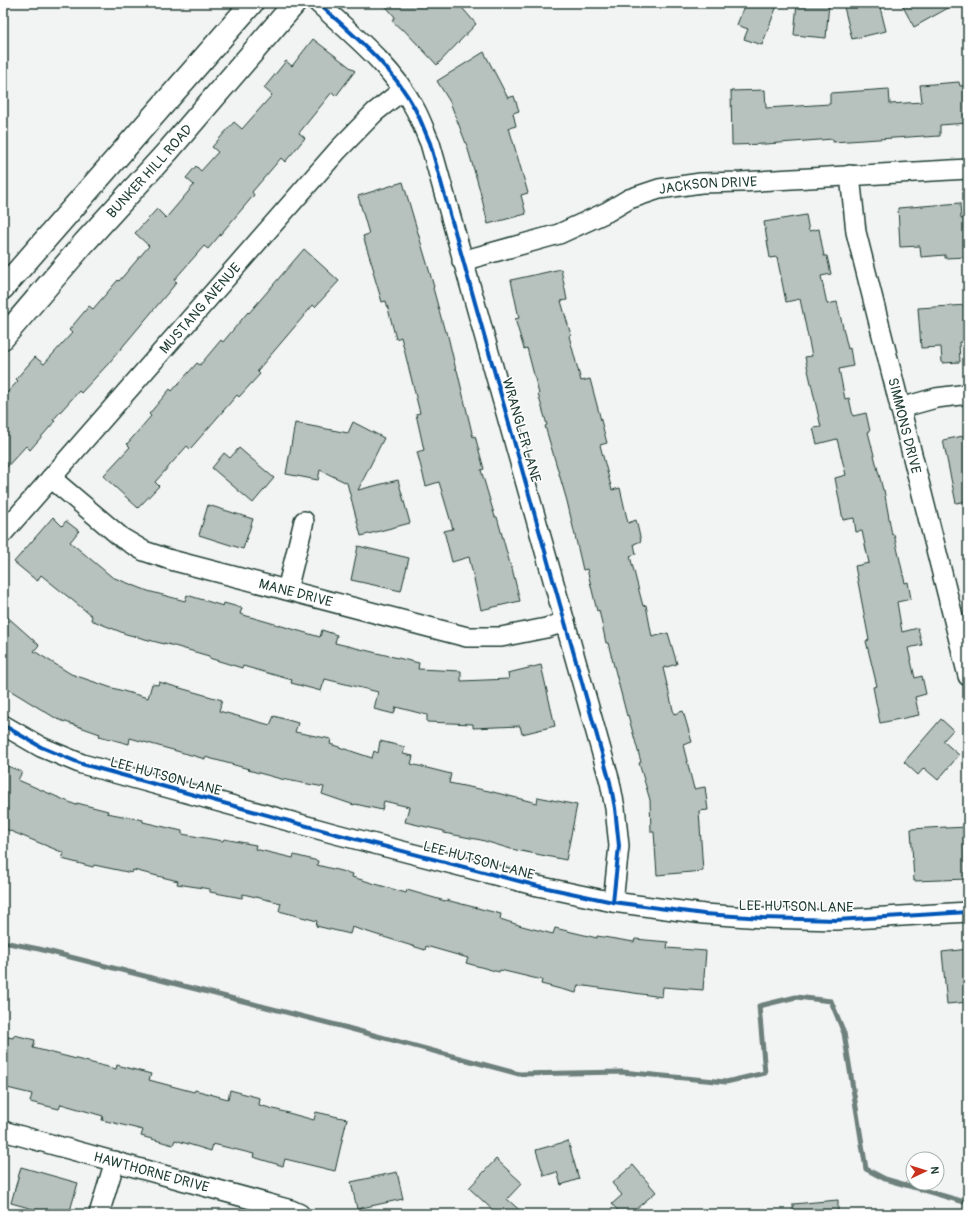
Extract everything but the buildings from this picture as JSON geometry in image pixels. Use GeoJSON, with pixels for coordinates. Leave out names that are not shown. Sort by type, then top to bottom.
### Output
{"type":"FeatureCollection","features":[{"type":"Feature","properties":{"kind":"main road"},"geometry":{"type":"LineString","coordinates":[[3,288],[252,3]]}},
{"type":"Feature","properties":{"kind":"main road","name":"BUNKER HILL ROAD"},"geometry":{"type":"LineString","coordinates":[[3,338],[84,243],[168,151],[295,3]]}},
{"type":"Feature","properties":{"kind":"street","name":"WRANGLER LANE"},"geometry":{"type":"LineString","coordinates":[[318,3],[372,53],[403,90],[415,109],[430,143],[610,782],[615,808],[619,846],[614,902]]}},
{"type":"Feature","properties":{"kind":"street","name":"MUSTANG AVENUE"},"geometry":{"type":"LineString","coordinates":[[3,532],[338,150],[375,112],[403,90]]}},
{"type":"Feature","properties":{"kind":"street","name":"JACKSON DRIVE"},"geometry":{"type":"LineString","coordinates":[[462,261],[559,234],[607,212],[629,199],[659,188],[701,183],[968,169]]}},
{"type":"Feature","properties":{"kind":"street","name":"SIMMONS DRIVE"},"geometry":{"type":"LineString","coordinates":[[850,175],[856,232],[968,676]]}},
{"type":"Feature","properties":{"kind":"street"},"geometry":{"type":"LineString","coordinates":[[900,408],[936,398],[968,394]]}},
{"type":"Feature","properties":{"kind":"street","name":"MANE DRIVE"},"geometry":{"type":"LineString","coordinates":[[51,478],[122,538],[144,551],[171,560],[467,637],[501,637],[565,622]]}},
{"type":"Feature","properties":{"kind":"street"},"geometry":{"type":"LineString","coordinates":[[286,590],[304,521]]}},
{"type":"Feature","properties":{"kind":"street","name":"LEE HUTSON LANE"},"geometry":{"type":"LineString","coordinates":[[3,725],[41,747],[82,764],[336,834],[531,884],[614,902],[704,914],[763,918],[836,920],[968,912]]}},
{"type":"Feature","properties":{"kind":"street","name":"HAWTHORNE DRIVE"},"geometry":{"type":"LineString","coordinates":[[3,1131],[115,1161],[300,1214]]}},
{"type":"Feature","properties":{"kind":"street"},"geometry":{"type":"LineString","coordinates":[[99,1214],[115,1161]]}},
{"type":"Feature","properties":{"kind":"waterway"},"geometry":{"type":"LineString","coordinates":[[3,942],[39,949],[340,1026],[519,1074],[622,1072],[726,1082],[765,1073],[759,1006],[796,997],[831,1001],[844,1033],[866,1169],[885,1179],[968,1203]]}},
{"type":"Feature","properties":{"kind":"cycle path"},"geometry":{"type":"LineString","coordinates":[[318,3],[384,65],[406,94],[415,109],[430,143],[610,782],[615,808],[619,846],[613,902]]}},
{"type":"Feature","properties":{"kind":"cycle path"},"geometry":{"type":"LineString","coordinates":[[3,725],[41,747],[82,764],[336,834],[538,886],[613,902],[704,914],[763,918],[836,920],[968,912]]}}]}
